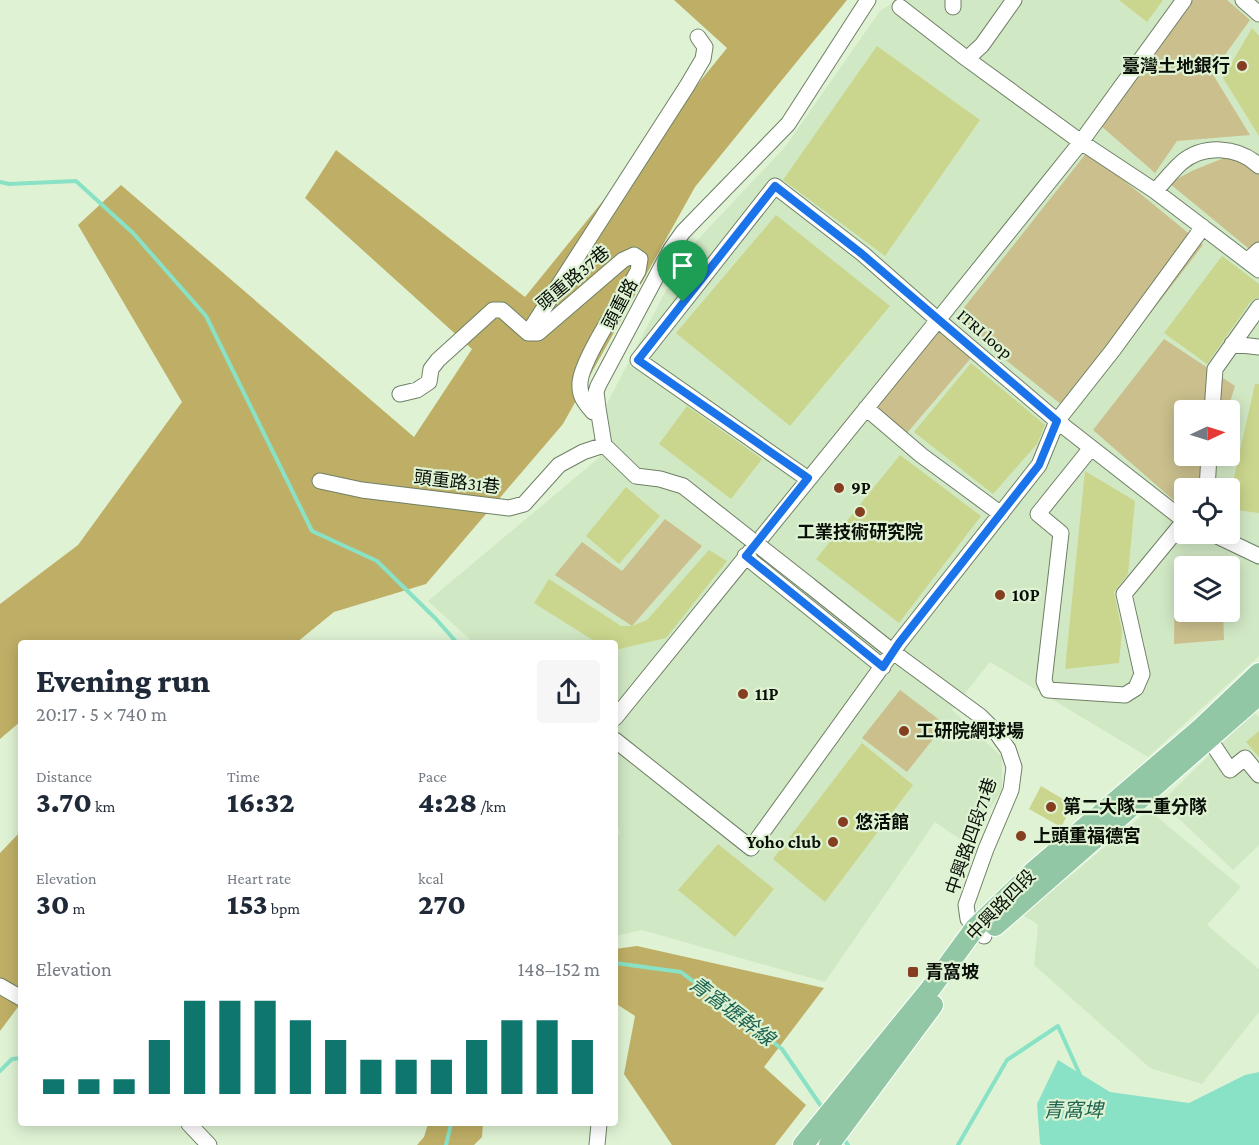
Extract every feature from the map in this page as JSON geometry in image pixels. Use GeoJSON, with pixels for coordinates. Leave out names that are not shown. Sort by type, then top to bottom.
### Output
{"type":"FeatureCollection","features":[{"type":"Feature","properties":{"kind":"main road","name":"中興路四段"},"geometry":{"type":"LineString","coordinates":[[1206,733],[1259,673]]}},
{"type":"Feature","properties":{"kind":"main road","name":"中興路四段"},"geometry":{"type":"LineString","coordinates":[[803,1145],[931,988],[980,932],[1023,900],[1094,830],[1206,733],[1259,695]]}},
{"type":"Feature","properties":{"kind":"main road","name":"中興路四段"},"geometry":{"type":"LineString","coordinates":[[829,1145],[980,932]]}},
{"type":"Feature","properties":{"kind":"street","name":"頭重路"},"geometry":{"type":"LineString","coordinates":[[604,445],[596,392],[598,386],[671,249],[683,232],[788,124],[868,0]]}},
{"type":"Feature","properties":{"kind":"street"},"geometry":{"type":"LineString","coordinates":[[967,59],[982,45],[1014,0]]}},
{"type":"Feature","properties":{"kind":"street","name":"ITRI loop"},"geometry":{"type":"LineString","coordinates":[[1174,511],[1057,421],[938,320],[1081,142],[1184,0]]}},
{"type":"Feature","properties":{"kind":"street"},"geometry":{"type":"LineString","coordinates":[[1243,0],[1259,14]]}},
{"type":"Feature","properties":{"kind":"street"},"geometry":{"type":"LineString","coordinates":[[900,7],[1081,142],[1255,260]]}},
{"type":"Feature","properties":{"kind":"street"},"geometry":{"type":"LineString","coordinates":[[528,333],[687,86],[702,59],[705,47],[698,38]]}},
{"type":"Feature","properties":{"kind":"street"},"geometry":{"type":"LineString","coordinates":[[1155,191],[1182,162],[1200,152],[1229,150],[1248,157],[1259,166]]}},
{"type":"Feature","properties":{"kind":"street"},"geometry":{"type":"LineString","coordinates":[[618,714],[938,320],[862,254],[775,186],[638,360],[808,478]]}},
{"type":"Feature","properties":{"kind":"street"},"geometry":{"type":"LineString","coordinates":[[618,742],[751,848],[893,652],[1039,465],[1057,421],[1113,350],[1203,226]]}},
{"type":"Feature","properties":{"kind":"street","name":"頭重路37巷"},"geometry":{"type":"LineString","coordinates":[[400,394],[417,390],[429,382],[431,369],[453,344],[493,310],[502,310],[528,333],[538,333],[623,260],[634,255],[640,259],[638,271],[587,359],[580,382],[582,398],[593,412]]}},
{"type":"Feature","properties":{"kind":"street"},"geometry":{"type":"LineString","coordinates":[[1213,400],[1215,369],[1259,307]]}},
{"type":"Feature","properties":{"kind":"street"},"geometry":{"type":"LineString","coordinates":[[1232,344],[1259,347]]}},
{"type":"Feature","properties":{"kind":"street"},"geometry":{"type":"LineString","coordinates":[[866,408],[921,456],[1001,514]]}},
{"type":"Feature","properties":{"kind":"street","name":"頭重路31巷"},"geometry":{"type":"LineString","coordinates":[[320,481],[362,490],[509,508],[524,504],[559,465],[583,452],[604,445]]}},
{"type":"Feature","properties":{"kind":"street","name":"中興路四段71巷"},"geometry":{"type":"LineString","coordinates":[[604,445],[636,476],[660,479],[683,486],[893,652],[980,716],[996,732],[1008,749],[1014,767],[1011,790],[966,905],[968,919],[980,932]]}},
{"type":"Feature","properties":{"kind":"street"},"geometry":{"type":"LineString","coordinates":[[1092,447],[1038,514],[1061,533],[1044,681],[1048,690],[1125,695],[1136,687],[1142,674],[1125,594],[1174,534]]}},
{"type":"Feature","properties":{"kind":"street"},"geometry":{"type":"LineString","coordinates":[[1234,544],[1259,556]]}},
{"type":"Feature","properties":{"kind":"street"},"geometry":{"type":"LineString","coordinates":[[746,556],[883,667]]}},
{"type":"Feature","properties":{"kind":"street"},"geometry":{"type":"LineString","coordinates":[[1206,733],[1230,770],[1245,758],[1259,775]]}},
{"type":"Feature","properties":{"kind":"street"},"geometry":{"type":"LineString","coordinates":[[0,986],[18,996]]}},
{"type":"Feature","properties":{"kind":"street"},"geometry":{"type":"LineString","coordinates":[[191,1126],[209,1145]]}},
{"type":"Feature","properties":{"kind":"street"},"geometry":{"type":"LineString","coordinates":[[597,1145],[598,1126]]}},
{"type":"Feature","properties":{"kind":"shaded area"},"geometry":{"type":"Polygon","coordinates":[[[674,0],[847,0],[695,187],[563,424],[426,584],[334,612],[300,640],[18,640],[18,724],[0,739],[0,604],[78,545],[182,402],[78,225],[121,185],[414,437],[472,349],[305,198],[336,150],[525,297],[727,48],[674,0]]]}},
{"type":"Feature","properties":{"kind":"shaded area","name":"工業技術研究院"},"geometry":{"type":"Polygon","coordinates":[[[897,0],[1259,0],[1259,656],[1148,757],[990,662],[952,710],[1002,757],[1002,790],[967,844],[935,822],[825,982],[642,930],[618,935],[618,834],[620,833],[618,828],[618,640],[471,640],[428,601],[600,457],[601,415],[686,252],[785,147],[880,11],[897,0]]]}},
{"type":"Feature","properties":{"kind":"shaded area"},"geometry":{"type":"Polygon","coordinates":[[[1189,0],[1227,0],[1250,20],[1212,73],[1250,135],[1177,141],[1155,173],[1100,125],[1189,0]]]}},
{"type":"Feature","properties":{"kind":"shaded area"},"geometry":{"type":"Polygon","coordinates":[[[1088,151],[1203,245],[1073,414],[955,319],[1088,151]]]}},
{"type":"Feature","properties":{"kind":"shaded area"},"geometry":{"type":"Polygon","coordinates":[[[1229,156],[1259,173],[1259,257],[1169,183],[1229,156]]]}},
{"type":"Feature","properties":{"kind":"shaded area"},"geometry":{"type":"Polygon","coordinates":[[[937,330],[971,358],[907,433],[876,406],[937,330]]]}},
{"type":"Feature","properties":{"kind":"shaded area"},"geometry":{"type":"Polygon","coordinates":[[[1164,339],[1235,386],[1231,400],[1174,400],[1174,466],[1210,466],[1206,478],[1174,478],[1174,500],[1093,430],[1164,339]]]}},
{"type":"Feature","properties":{"kind":"shaded area"},"geometry":{"type":"Polygon","coordinates":[[[665,519],[702,546],[632,626],[555,575],[582,542],[622,571],[665,519]]]}},
{"type":"Feature","properties":{"kind":"shaded area"},"geometry":{"type":"Polygon","coordinates":[[[1174,622],[1223,622],[1224,640],[1174,644],[1174,622]]]}},
{"type":"Feature","properties":{"kind":"shaded area","name":"工研院網球場"},"geometry":{"type":"Polygon","coordinates":[[[900,690],[945,724],[907,772],[862,738],[900,690]]]}},
{"type":"Feature","properties":{"kind":"shaded area"},"geometry":{"type":"Polygon","coordinates":[[[1254,712],[1259,717],[1259,845],[1233,870],[1161,802],[1254,712]]]}},
{"type":"Feature","properties":{"kind":"shaded area"},"geometry":{"type":"Polygon","coordinates":[[[1149,810],[1241,887],[1207,925],[1259,969],[1259,1012],[1202,1084],[1150,1068],[1034,965],[1038,925],[1023,915],[1149,810]]]}},
{"type":"Feature","properties":{"kind":"shaded area"},"geometry":{"type":"Polygon","coordinates":[[[18,834],[18,1007],[0,1031],[0,853],[18,834]]]}},
{"type":"Feature","properties":{"kind":"shaded area"},"geometry":{"type":"Polygon","coordinates":[[[637,946],[824,988],[764,1067],[806,1105],[775,1145],[672,1145],[624,1074],[635,1016],[618,1005],[618,949],[637,946]]]}},
{"type":"Feature","properties":{"kind":"shaded area"},"geometry":{"type":"Polygon","coordinates":[[[427,1126],[483,1126],[482,1137],[474,1145],[417,1145],[424,1137],[427,1126]]]}},
{"type":"Feature","properties":{"kind":"water","name":"青窩埤"},"geometry":{"type":"Polygon","coordinates":[[[1058,1060],[1110,1092],[1189,1103],[1245,1075],[1259,1072],[1259,1145],[1042,1145],[1040,1144],[1037,1104],[1058,1060]]]}},
{"type":"Feature","properties":{"kind":"building"},"geometry":{"type":"Polygon","coordinates":[[[1119,0],[1163,0],[1147,22],[1119,0]]]}},
{"type":"Feature","properties":{"kind":"building"},"geometry":{"type":"Polygon","coordinates":[[[1252,28],[1259,36],[1259,136],[1223,78],[1252,28]]]}},
{"type":"Feature","properties":{"kind":"building"},"geometry":{"type":"Polygon","coordinates":[[[877,46],[980,120],[885,256],[783,180],[877,46]]]}},
{"type":"Feature","properties":{"kind":"building"},"geometry":{"type":"Polygon","coordinates":[[[776,215],[890,306],[790,426],[676,333],[776,215]]]}},
{"type":"Feature","properties":{"kind":"building"},"geometry":{"type":"Polygon","coordinates":[[[1222,256],[1259,284],[1259,297],[1251,301],[1207,364],[1164,333],[1222,256]]]}},
{"type":"Feature","properties":{"kind":"building"},"geometry":{"type":"Polygon","coordinates":[[[971,363],[1045,425],[1037,444],[993,494],[914,432],[971,363]]]}},
{"type":"Feature","properties":{"kind":"building"},"geometry":{"type":"Polygon","coordinates":[[[1255,384],[1259,384],[1259,513],[1240,510],[1240,478],[1234,478],[1237,466],[1240,466],[1240,451],[1255,384]]]}},
{"type":"Feature","properties":{"kind":"building"},"geometry":{"type":"Polygon","coordinates":[[[687,406],[762,459],[731,499],[659,444],[687,406]]]}},
{"type":"Feature","properties":{"kind":"building"},"geometry":{"type":"Polygon","coordinates":[[[900,455],[981,516],[899,623],[816,559],[900,455]]]}},
{"type":"Feature","properties":{"kind":"building"},"geometry":{"type":"Polygon","coordinates":[[[1085,471],[1135,501],[1128,574],[1114,592],[1122,631],[1119,663],[1065,669],[1085,471]]]}},
{"type":"Feature","properties":{"kind":"building"},"geometry":{"type":"Polygon","coordinates":[[[626,487],[660,516],[619,564],[586,536],[626,487]]]}},
{"type":"Feature","properties":{"kind":"building"},"geometry":{"type":"Polygon","coordinates":[[[709,550],[727,561],[666,638],[618,649],[618,640],[593,640],[534,603],[549,579],[621,626],[632,626],[647,620],[709,550]]]}},
{"type":"Feature","properties":{"kind":"building"},"geometry":{"type":"Polygon","coordinates":[[[1259,731],[1259,757],[1246,742],[1259,731]]]}},
{"type":"Feature","properties":{"kind":"building","name":"悠活館"},"geometry":{"type":"Polygon","coordinates":[[[862,743],[913,785],[825,902],[773,859],[862,743]]]}},
{"type":"Feature","properties":{"kind":"building","name":"第二大隊二重分隊"},"geometry":{"type":"Polygon","coordinates":[[[1041,786],[1073,805],[1061,827],[1029,809],[1041,786]]]}},
{"type":"Feature","properties":{"kind":"building"},"geometry":{"type":"Polygon","coordinates":[[[718,844],[774,889],[735,937],[678,890],[718,844]]]}},
{"type":"Feature","properties":{"kind":"waterway"},"geometry":{"type":"LineString","coordinates":[[0,182],[9,184],[76,181],[133,233],[206,316],[312,531],[377,561],[454,640]]}},
{"type":"Feature","properties":{"kind":"waterway","name":"青窩壢幹線"},"geometry":{"type":"LineString","coordinates":[[618,963],[681,972],[782,1049],[821,1106]]}},
{"type":"Feature","properties":{"kind":"waterway","name":"青窩壢幹線"},"geometry":{"type":"LineString","coordinates":[[958,1145],[1007,1060],[1058,1026],[1081,1077]]}},
{"type":"Feature","properties":{"kind":"waterway"},"geometry":{"type":"LineString","coordinates":[[0,1071],[12,1059],[18,1058]]}},
{"type":"Feature","properties":{"kind":"waterway","name":"青窩壢幹線"},"geometry":{"type":"LineString","coordinates":[[446,1145],[451,1126]]}},
{"type":"Feature","properties":{"kind":"waterway","name":"青窩壢幹線"},"geometry":{"type":"LineString","coordinates":[[842,1137],[848,1145]]}},
{"type":"Feature","properties":{"kind":"place","name":"臺灣土地銀行"},"geometry":{"type":"Point","coordinates":[1242,66]}},
{"type":"Feature","properties":{"kind":"place","name":"9P"},"geometry":{"type":"Point","coordinates":[839,488]}},
{"type":"Feature","properties":{"kind":"place","name":"工業技術研究院"},"geometry":{"type":"Point","coordinates":[860,512]}},
{"type":"Feature","properties":{"kind":"place","name":"10P"},"geometry":{"type":"Point","coordinates":[1000,595]}},
{"type":"Feature","properties":{"kind":"place","name":"11P"},"geometry":{"type":"Point","coordinates":[743,694]}},
{"type":"Feature","properties":{"kind":"place","name":"工研院網球場"},"geometry":{"type":"Point","coordinates":[904,731]}},
{"type":"Feature","properties":{"kind":"place","name":"第二大隊二重分隊"},"geometry":{"type":"Point","coordinates":[1051,807]}},
{"type":"Feature","properties":{"kind":"place","name":"悠活館"},"geometry":{"type":"Point","coordinates":[843,822]}},
{"type":"Feature","properties":{"kind":"place","name":"上頭重福德宮"},"geometry":{"type":"Point","coordinates":[1021,836]}},
{"type":"Feature","properties":{"kind":"place","name":"Yoho club"},"geometry":{"type":"Point","coordinates":[833,842]}},
{"type":"Feature","properties":{"kind":"place","name":"青窩坡"},"geometry":{"type":"Point","coordinates":[913,972]}},
{"type":"Feature","properties":{"kind":"route"},"geometry":{"type":"LineString","coordinates":[[775,186],[862,254],[1057,421],[1039,465],[899,643],[883,667],[746,556],[808,478],[638,360],[683,302],[775,186]]}}]}
